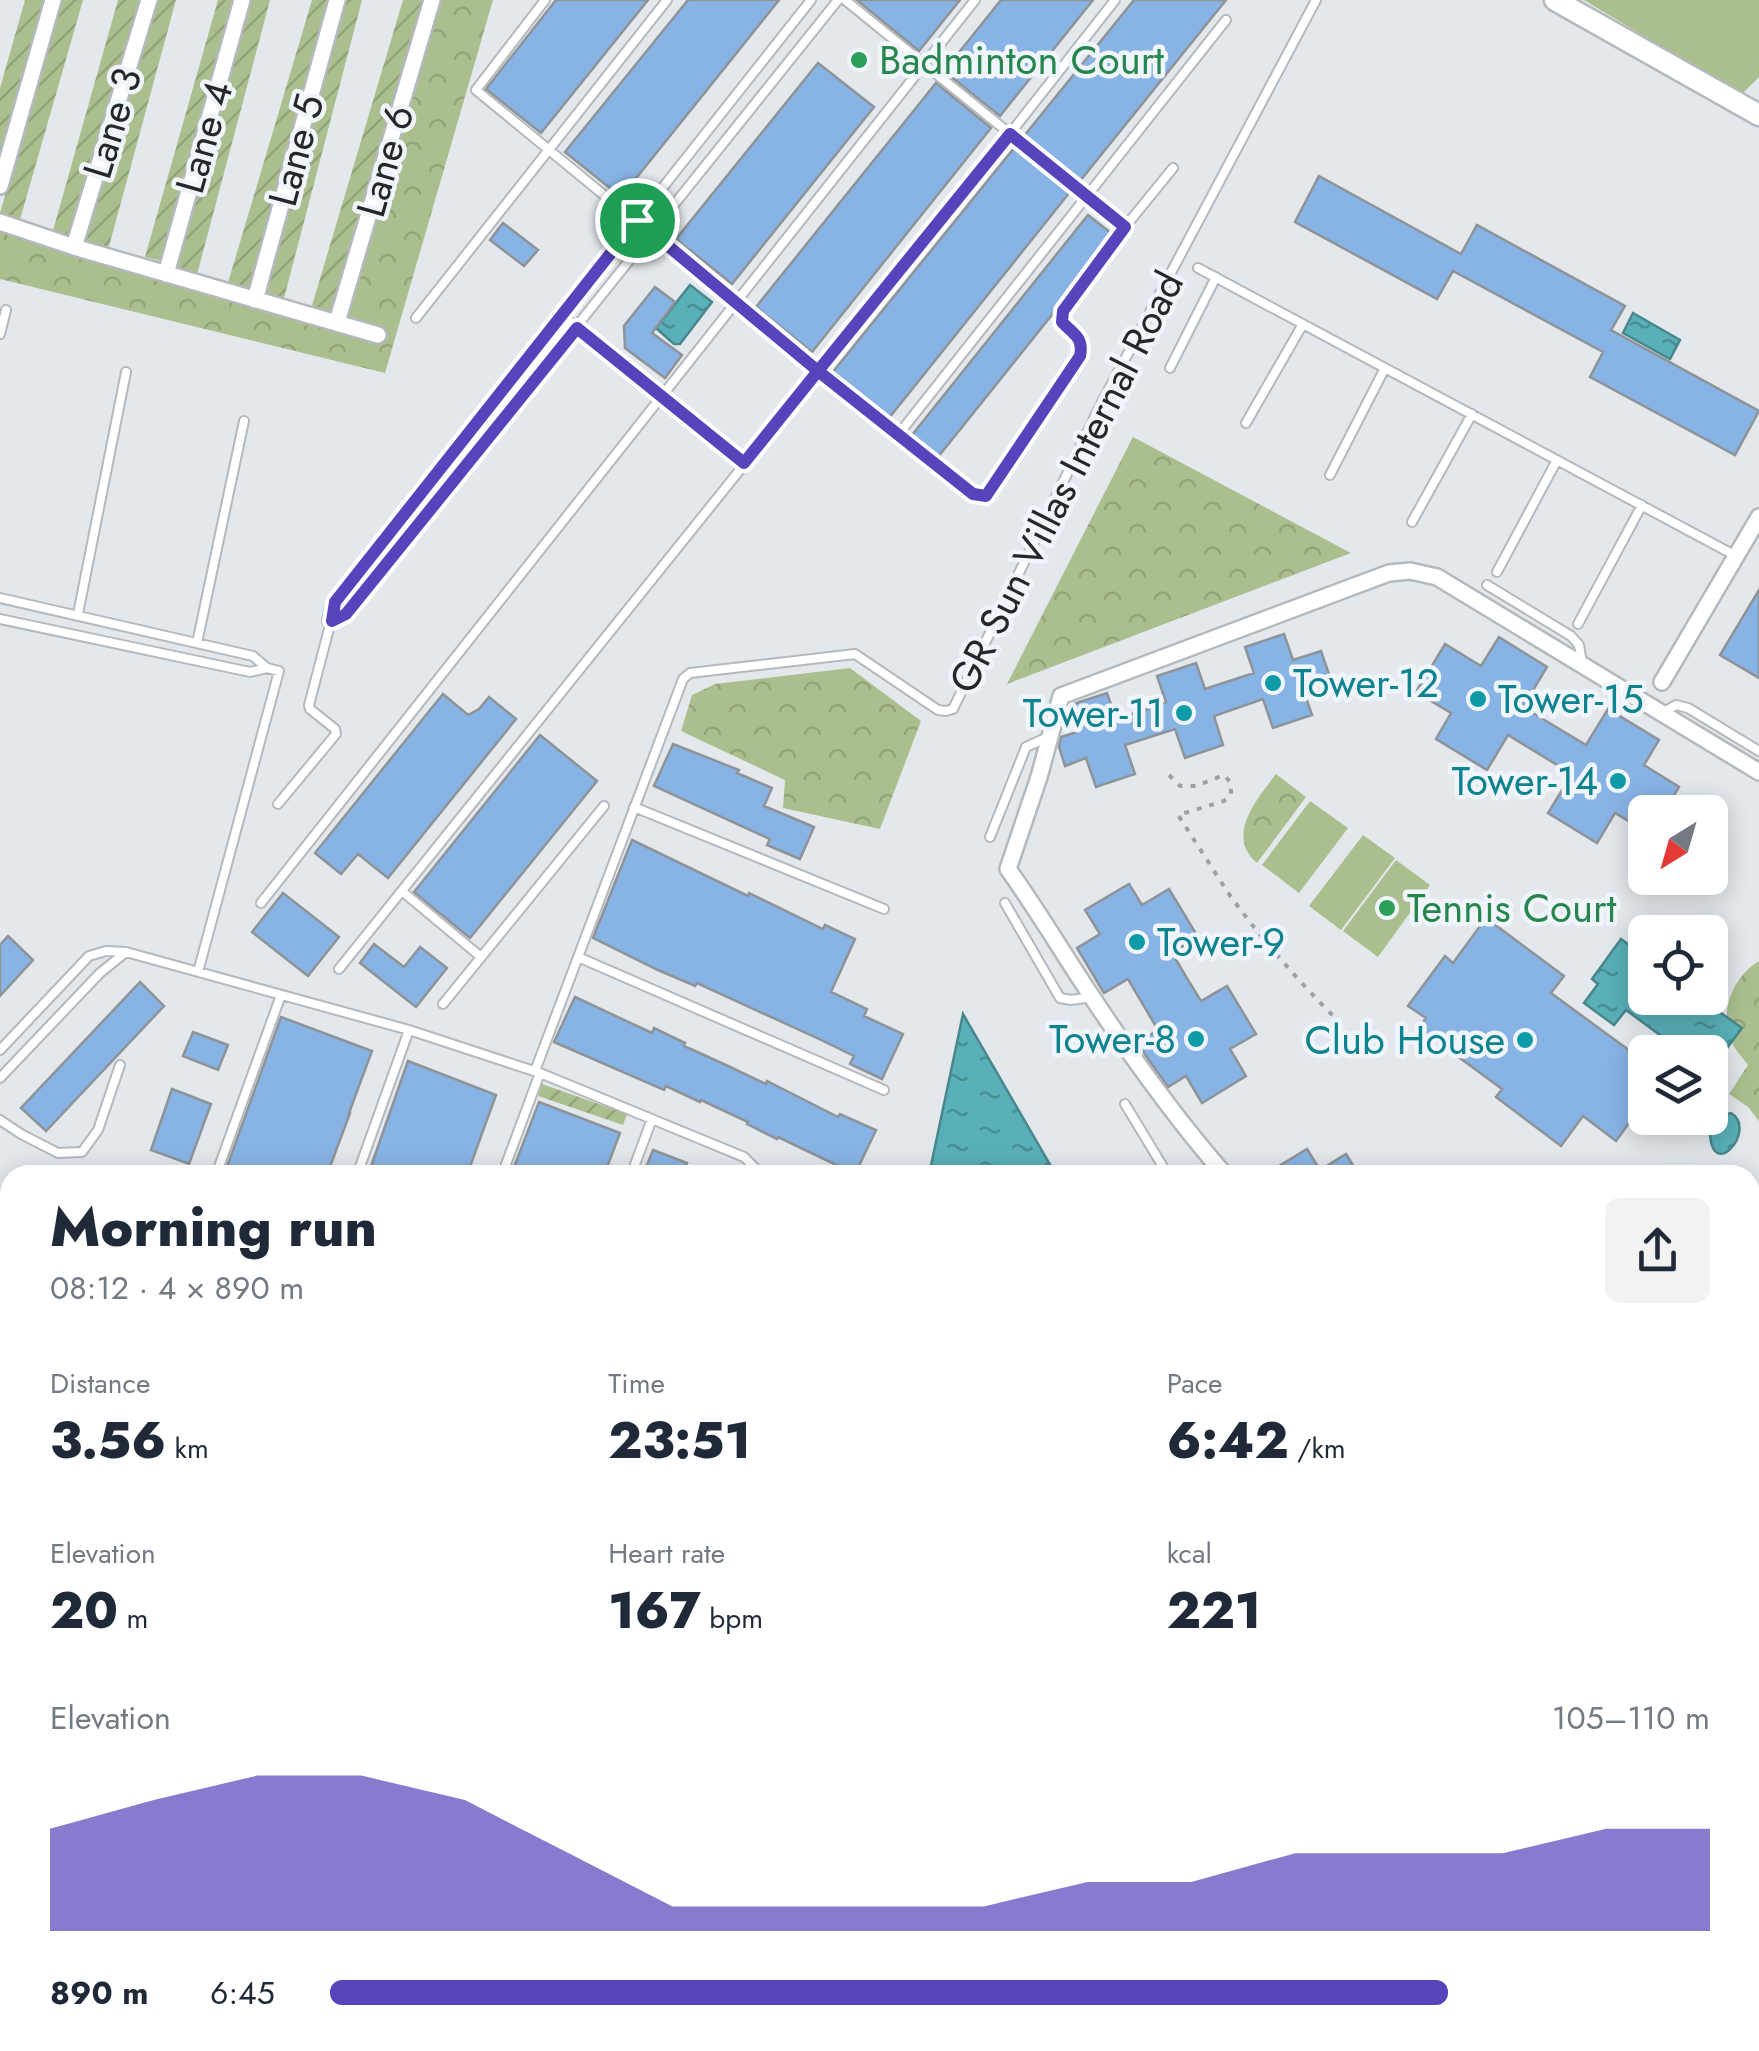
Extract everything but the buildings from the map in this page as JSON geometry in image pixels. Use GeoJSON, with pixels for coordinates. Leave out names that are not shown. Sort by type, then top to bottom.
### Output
{"type":"FeatureCollection","features":[{"type":"Feature","properties":{"kind":"main road"},"geometry":{"type":"LineString","coordinates":[[1556,0],[1759,115]]}},
{"type":"Feature","properties":{"kind":"street"},"geometry":{"type":"LineString","coordinates":[[0,186],[53,0]]}},
{"type":"Feature","properties":{"kind":"street","name":"Lane 3"},"geometry":{"type":"LineString","coordinates":[[74,247],[148,0]]}},
{"type":"Feature","properties":{"kind":"street","name":"Lane 4"},"geometry":{"type":"LineString","coordinates":[[166,274],[242,0]]}},
{"type":"Feature","properties":{"kind":"street","name":"Lane 5"},"geometry":{"type":"LineString","coordinates":[[255,300],[337,0]]}},
{"type":"Feature","properties":{"kind":"street","name":"Lane 6"},"geometry":{"type":"LineString","coordinates":[[337,322],[432,0]]}},
{"type":"Feature","properties":{"kind":"street"},"geometry":{"type":"LineString","coordinates":[[0,222],[378,334]]}},
{"type":"Feature","properties":{"kind":"street"},"geometry":{"type":"LineString","coordinates":[[1662,682],[1759,517]]}},
{"type":"Feature","properties":{"kind":"street"},"geometry":{"type":"LineString","coordinates":[[1216,1165],[1184,1128],[1008,869],[1040,777],[1061,696],[1389,573],[1410,571],[1437,577],[1759,772]]}},
{"type":"Feature","properties":{"kind":"lane"},"geometry":{"type":"LineString","coordinates":[[545,0],[476,90],[973,494],[988,494],[1080,356],[1078,336],[1062,322],[1063,311],[1173,168]]}},
{"type":"Feature","properties":{"kind":"lane"},"geometry":{"type":"LineString","coordinates":[[416,318],[667,0]]}},
{"type":"Feature","properties":{"kind":"lane"},"geometry":{"type":"LineString","coordinates":[[278,804],[336,734],[309,706],[338,612],[424,490],[811,0]]}},
{"type":"Feature","properties":{"kind":"lane"},"geometry":{"type":"LineString","coordinates":[[338,612],[438,500],[841,0],[1125,227]]}},
{"type":"Feature","properties":{"kind":"lane"},"geometry":{"type":"LineString","coordinates":[[260,903],[975,0]]}},
{"type":"Feature","properties":{"kind":"lane"},"geometry":{"type":"LineString","coordinates":[[339,969],[1115,0]]}},
{"type":"Feature","properties":{"kind":"lane","name":"GR Sun Villas Internal Road"},"geometry":{"type":"LineString","coordinates":[[505,1165],[578,956],[683,679],[690,672],[855,654],[938,710],[953,709],[1100,408],[1316,0]]}},
{"type":"Feature","properties":{"kind":"lane"},"geometry":{"type":"LineString","coordinates":[[898,435],[1226,20]]}},
{"type":"Feature","properties":{"kind":"lane"},"geometry":{"type":"LineString","coordinates":[[1198,268],[1736,556]]}},
{"type":"Feature","properties":{"kind":"lane"},"geometry":{"type":"LineString","coordinates":[[1170,368],[1216,278]]}},
{"type":"Feature","properties":{"kind":"lane"},"geometry":{"type":"LineString","coordinates":[[0,334],[6,310]]}},
{"type":"Feature","properties":{"kind":"lane"},"geometry":{"type":"LineString","coordinates":[[562,316],[744,463]]}},
{"type":"Feature","properties":{"kind":"lane"},"geometry":{"type":"LineString","coordinates":[[1246,422],[1303,324]]}},
{"type":"Feature","properties":{"kind":"lane"},"geometry":{"type":"LineString","coordinates":[[1330,476],[1386,368]]}},
{"type":"Feature","properties":{"kind":"lane"},"geometry":{"type":"LineString","coordinates":[[78,614],[126,372]]}},
{"type":"Feature","properties":{"kind":"lane"},"geometry":{"type":"LineString","coordinates":[[1412,522],[1472,414]]}},
{"type":"Feature","properties":{"kind":"lane"},"geometry":{"type":"LineString","coordinates":[[197,643],[244,420]]}},
{"type":"Feature","properties":{"kind":"lane"},"geometry":{"type":"LineString","coordinates":[[1497,572],[1557,460]]}},
{"type":"Feature","properties":{"kind":"lane"},"geometry":{"type":"LineString","coordinates":[[424,490],[438,500]]}},
{"type":"Feature","properties":{"kind":"lane"},"geometry":{"type":"LineString","coordinates":[[1578,624],[1642,505]]}},
{"type":"Feature","properties":{"kind":"lane"},"geometry":{"type":"LineString","coordinates":[[1487,585],[1570,636],[1579,645],[1582,663]]}},
{"type":"Feature","properties":{"kind":"lane"},"geometry":{"type":"LineString","coordinates":[[0,598],[253,656],[267,668],[279,671],[198,972]]}},
{"type":"Feature","properties":{"kind":"lane"},"geometry":{"type":"LineString","coordinates":[[0,619],[250,672],[267,668]]}},
{"type":"Feature","properties":{"kind":"lane"},"geometry":{"type":"LineString","coordinates":[[1664,712],[1676,705],[1688,708],[1759,750]]}},
{"type":"Feature","properties":{"kind":"lane"},"geometry":{"type":"LineString","coordinates":[[990,837],[1026,748],[1050,736]]}},
{"type":"Feature","properties":{"kind":"lane"},"geometry":{"type":"LineString","coordinates":[[444,1004],[604,806]]}},
{"type":"Feature","properties":{"kind":"lane"},"geometry":{"type":"LineString","coordinates":[[634,807],[884,909]]}},
{"type":"Feature","properties":{"kind":"lane"},"geometry":{"type":"LineString","coordinates":[[402,892],[481,957]]}},
{"type":"Feature","properties":{"kind":"lane"},"geometry":{"type":"LineString","coordinates":[[1005,903],[1060,998],[1092,997]]}},
{"type":"Feature","properties":{"kind":"lane"},"geometry":{"type":"LineString","coordinates":[[0,1050],[89,956],[106,951],[126,952],[409,1030],[537,1072],[744,1157],[752,1165]]}},
{"type":"Feature","properties":{"kind":"lane"},"geometry":{"type":"LineString","coordinates":[[0,1078],[100,972],[126,952]]}},
{"type":"Feature","properties":{"kind":"lane"},"geometry":{"type":"LineString","coordinates":[[578,956],[884,1090]]}},
{"type":"Feature","properties":{"kind":"lane"},"geometry":{"type":"LineString","coordinates":[[220,1165],[281,995]]}},
{"type":"Feature","properties":{"kind":"lane"},"geometry":{"type":"LineString","coordinates":[[360,1165],[409,1030]]}},
{"type":"Feature","properties":{"kind":"lane"},"geometry":{"type":"LineString","coordinates":[[0,1120],[58,1153],[82,1152],[98,1130],[120,1065]]}},
{"type":"Feature","properties":{"kind":"lane"},"geometry":{"type":"LineString","coordinates":[[1125,1104],[1162,1165]]}},
{"type":"Feature","properties":{"kind":"lane"},"geometry":{"type":"LineString","coordinates":[[635,1165],[652,1119]]}},
{"type":"Feature","properties":{"kind":"path"},"geometry":{"type":"LineString","coordinates":[[1168,775],[1180,786],[1196,786],[1224,775],[1231,784],[1231,795],[1224,801],[1178,815],[1258,932],[1347,1030]]}},
{"type":"Feature","properties":{"kind":"green space"},"geometry":{"type":"Polygon","coordinates":[[[25,0],[50,0],[0,185],[0,88],[25,0]]]}},
{"type":"Feature","properties":{"kind":"green space"},"geometry":{"type":"Polygon","coordinates":[[[61,0],[83,0],[19,223],[0,217],[0,213],[61,0]]]}},
{"type":"Feature","properties":{"kind":"green space"},"geometry":{"type":"Polygon","coordinates":[[[118,0],[145,0],[77,240],[52,234],[118,0]]]}},
{"type":"Feature","properties":{"kind":"green space"},"geometry":{"type":"Polygon","coordinates":[[[154,0],[176,0],[108,250],[84,244],[154,0]]]}},
{"type":"Feature","properties":{"kind":"green space"},"geometry":{"type":"Polygon","coordinates":[[[218,0],[239,0],[162,261],[145,257],[218,0]]]}},
{"type":"Feature","properties":{"kind":"green space"},"geometry":{"type":"Polygon","coordinates":[[[248,0],[270,0],[195,282],[173,276],[248,0]]]}},
{"type":"Feature","properties":{"kind":"green space"},"geometry":{"type":"Polygon","coordinates":[[[312,0],[333,0],[256,296],[227,286],[312,0]]]}},
{"type":"Feature","properties":{"kind":"green space"},"geometry":{"type":"Polygon","coordinates":[[[342,0],[362,0],[283,302],[262,297],[342,0]]]}},
{"type":"Feature","properties":{"kind":"green space"},"geometry":{"type":"Polygon","coordinates":[[[403,0],[427,0],[338,318],[311,309],[403,0]]]}},
{"type":"Feature","properties":{"kind":"green space"},"geometry":{"type":"Polygon","coordinates":[[[441,0],[493,0],[385,373],[0,279],[0,224],[344,329],[441,0]]]}},
{"type":"Feature","properties":{"kind":"green space"},"geometry":{"type":"Polygon","coordinates":[[[1584,0],[1759,0],[1759,77],[1741,95],[1584,0]]]}},
{"type":"Feature","properties":{"kind":"green space"},"geometry":{"type":"Polygon","coordinates":[[[1133,437],[1351,553],[1007,684],[1133,437]]]}},
{"type":"Feature","properties":{"kind":"green space"},"geometry":{"type":"Polygon","coordinates":[[[850,668],[921,721],[880,829],[783,808],[785,780],[681,731],[692,695],[715,684],[850,668]]]}},
{"type":"Feature","properties":{"kind":"green space"},"geometry":{"type":"Polygon","coordinates":[[[1276,774],[1306,797],[1257,863],[1248,852],[1244,830],[1253,806],[1276,774]]]}},
{"type":"Feature","properties":{"kind":"green space"},"geometry":{"type":"Polygon","coordinates":[[[1310,801],[1348,828],[1299,893],[1262,865],[1310,801]]]}},
{"type":"Feature","properties":{"kind":"green space"},"geometry":{"type":"Polygon","coordinates":[[[1363,835],[1395,858],[1341,930],[1309,906],[1363,835]]]}},
{"type":"Feature","properties":{"kind":"green space","name":"Tennis Court"},"geometry":{"type":"Polygon","coordinates":[[[1396,860],[1430,885],[1378,957],[1343,931],[1396,860]]]}},
{"type":"Feature","properties":{"kind":"green space"},"geometry":{"type":"Polygon","coordinates":[[[1759,961],[1759,1121],[1748,1107],[1729,1094],[1748,1065],[1733,1045],[1727,1022],[1728,1006],[1735,987],[1759,961]]]}},
{"type":"Feature","properties":{"kind":"green space"},"geometry":{"type":"Polygon","coordinates":[[[542,1084],[627,1114],[623,1125],[538,1096],[542,1084]]]}},
{"type":"Feature","properties":{"kind":"water"},"geometry":{"type":"Polygon","coordinates":[[[690,285],[712,302],[680,344],[674,344],[656,328],[690,285]]]}},
{"type":"Feature","properties":{"kind":"water"},"geometry":{"type":"Polygon","coordinates":[[[1633,313],[1680,340],[1670,359],[1623,333],[1633,313]]]}},
{"type":"Feature","properties":{"kind":"water"},"geometry":{"type":"Polygon","coordinates":[[[1621,939],[1628,944],[1628,1011],[1614,1025],[1584,1003],[1598,984],[1592,979],[1621,939]]]}},
{"type":"Feature","properties":{"kind":"water"},"geometry":{"type":"Polygon","coordinates":[[[963,1014],[1050,1165],[931,1165],[963,1014]]]}},
{"type":"Feature","properties":{"kind":"water"},"geometry":{"type":"Polygon","coordinates":[[[1633,1015],[1724,1015],[1742,1028],[1728,1047],[1728,1035],[1660,1035],[1633,1015]]]}},
{"type":"Feature","properties":{"kind":"water"},"geometry":{"type":"Polygon","coordinates":[[[1728,1114],[1738,1121],[1739,1131],[1731,1149],[1717,1153],[1711,1135],[1728,1135],[1728,1114]]]}},
{"type":"Feature","properties":{"kind":"place","name":"Badminton Court"},"geometry":{"type":"Point","coordinates":[859,60]}},
{"type":"Feature","properties":{"kind":"place","name":"Tower-12"},"geometry":{"type":"Point","coordinates":[1273,683]}},
{"type":"Feature","properties":{"kind":"place","name":"Tower-15"},"geometry":{"type":"Point","coordinates":[1478,699]}},
{"type":"Feature","properties":{"kind":"place","name":"Tower-11"},"geometry":{"type":"Point","coordinates":[1184,713]}},
{"type":"Feature","properties":{"kind":"place","name":"Tower-14"},"geometry":{"type":"Point","coordinates":[1618,781]}},
{"type":"Feature","properties":{"kind":"place","name":"Tennis Court"},"geometry":{"type":"Point","coordinates":[1387,908]}},
{"type":"Feature","properties":{"kind":"place","name":"Tower-9"},"geometry":{"type":"Point","coordinates":[1137,942]}},
{"type":"Feature","properties":{"kind":"place","name":"Tower-8"},"geometry":{"type":"Point","coordinates":[1196,1039]}},
{"type":"Feature","properties":{"kind":"place","name":"Club House"},"geometry":{"type":"Point","coordinates":[1525,1040]}},
{"type":"Feature","properties":{"kind":"route"},"geometry":{"type":"LineString","coordinates":[[637,220],[335,602],[332,621],[346,614],[577,328],[744,463],[818,371],[973,494],[986,496],[1080,356],[1078,336],[1062,322],[1063,311],[1125,227],[1010,134],[818,371],[637,220]]}}]}
